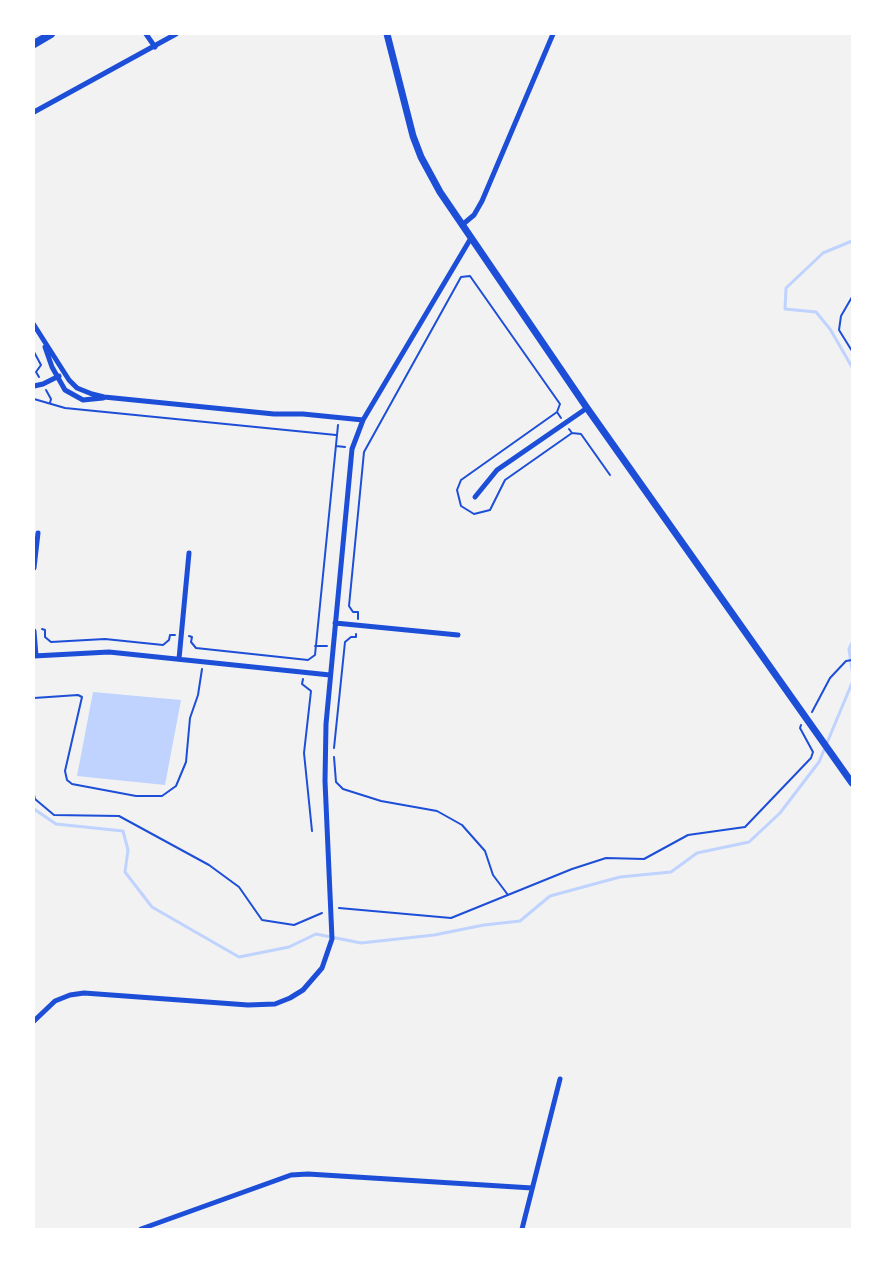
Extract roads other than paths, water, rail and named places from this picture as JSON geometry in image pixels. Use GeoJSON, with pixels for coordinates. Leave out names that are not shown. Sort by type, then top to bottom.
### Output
{"type":"FeatureCollection","features":[{"type":"Feature","properties":{"kind":"main road"},"geometry":{"type":"LineString","coordinates":[[34,44],[51,34]]}},
{"type":"Feature","properties":{"kind":"street"},"geometry":{"type":"LineString","coordinates":[[146,34],[155,47]]}},
{"type":"Feature","properties":{"kind":"street"},"geometry":{"type":"LineString","coordinates":[[34,112],[176,34]]}},
{"type":"Feature","properties":{"kind":"street"},"geometry":{"type":"LineString","coordinates":[[387,34],[417,148],[440,192],[586,408],[852,783]]}},
{"type":"Feature","properties":{"kind":"street"},"geometry":{"type":"LineString","coordinates":[[462,225],[474,215],[482,201],[553,34]]}},
{"type":"Feature","properties":{"kind":"street"},"geometry":{"type":"LineString","coordinates":[[34,1021],[55,1001],[70,995],[84,993],[248,1005],[275,1004],[295,996],[315,978],[325,963],[332,939],[332,908],[325,762],[330,675],[351,455],[363,420],[471,238]]}},
{"type":"Feature","properties":{"kind":"street"},"geometry":{"type":"LineString","coordinates":[[34,325],[57,377],[65,390],[77,398],[85,400],[109,398],[274,414],[302,414],[363,420]]}},
{"type":"Feature","properties":{"kind":"street"},"geometry":{"type":"LineString","coordinates":[[44,344],[72,384],[81,390],[109,398]]}},
{"type":"Feature","properties":{"kind":"street"},"geometry":{"type":"LineString","coordinates":[[34,386],[43,384],[64,373]]}},
{"type":"Feature","properties":{"kind":"street"},"geometry":{"type":"LineString","coordinates":[[475,497],[497,470],[586,408]]}},
{"type":"Feature","properties":{"kind":"street"},"geometry":{"type":"LineString","coordinates":[[34,568],[38,533]]}},
{"type":"Feature","properties":{"kind":"street"},"geometry":{"type":"LineString","coordinates":[[179,659],[188,553]]}},
{"type":"Feature","properties":{"kind":"street"},"geometry":{"type":"LineString","coordinates":[[335,623],[458,635]]}},
{"type":"Feature","properties":{"kind":"street"},"geometry":{"type":"LineString","coordinates":[[36,630],[35,656],[109,652],[330,675]]}},
{"type":"Feature","properties":{"kind":"street"},"geometry":{"type":"LineString","coordinates":[[522,1229],[560,1079]]}},
{"type":"Feature","properties":{"kind":"street"},"geometry":{"type":"LineString","coordinates":[[141,1229],[292,1175],[308,1174],[532,1188]]}},
{"type":"Feature","properties":{"kind":"water"},"geometry":{"type":"Polygon","coordinates":[[[93,692],[181,700],[165,785],[77,776],[93,692]]]}},
{"type":"Feature","properties":{"kind":"waterway"},"geometry":{"type":"LineString","coordinates":[[852,241],[823,253],[786,288],[785,309],[816,312],[830,329],[852,367]]}},
{"type":"Feature","properties":{"kind":"waterway"},"geometry":{"type":"LineString","coordinates":[[852,643],[849,649],[852,670]]}},
{"type":"Feature","properties":{"kind":"waterway"},"geometry":{"type":"LineString","coordinates":[[34,809],[56,824],[123,831],[128,850],[125,872],[152,907],[239,957],[289,947],[316,934],[361,943],[434,935],[484,925],[520,921],[550,896],[620,877],[671,872],[697,853],[749,842],[780,813],[819,762],[852,683]]}}]}
